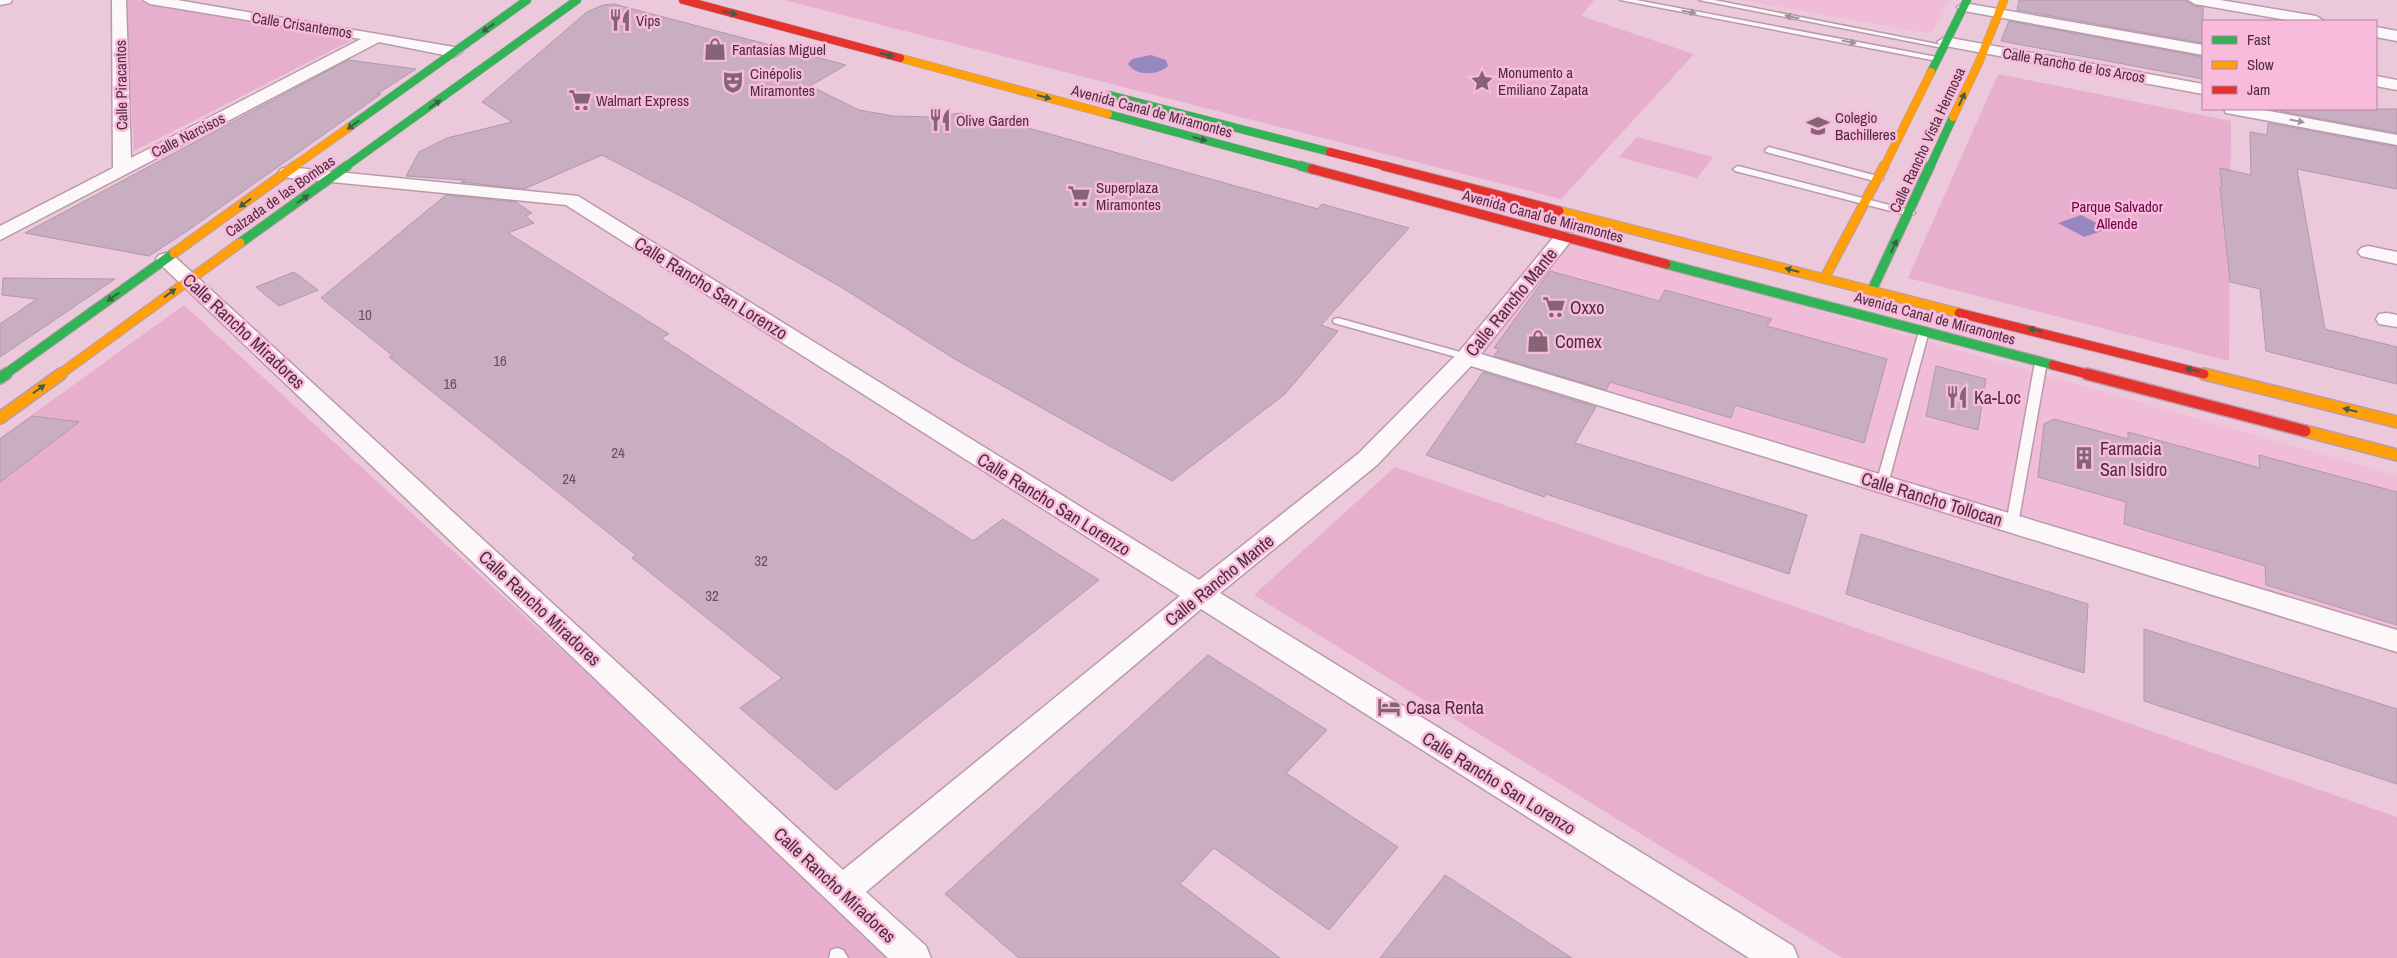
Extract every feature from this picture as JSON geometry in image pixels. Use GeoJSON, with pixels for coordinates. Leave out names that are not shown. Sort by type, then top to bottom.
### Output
{"type":"FeatureCollection","features":[{"type":"Feature","properties":{"kind":"main road","name":"Calzada de las Bombas"},"geometry":{"type":"LineString","coordinates":[[0,378],[527,0]]}},
{"type":"Feature","properties":{"kind":"main road","name":"Calzada de las Bombas"},"geometry":{"type":"LineString","coordinates":[[0,418],[188,279],[334,177],[578,0]]}},
{"type":"Feature","properties":{"kind":"main road","name":"Avenida Canal de Miramontes"},"geometry":{"type":"LineString","coordinates":[[683,0],[1564,237],[2397,456]]}},
{"type":"Feature","properties":{"kind":"main road","name":"Calle Rancho Vista Hermosa"},"geometry":{"type":"LineString","coordinates":[[1824,279],[1878,179],[1966,3]]}},
{"type":"Feature","properties":{"kind":"main road","name":"Calle Rancho Vista Hermosa"},"geometry":{"type":"LineString","coordinates":[[1872,290],[1910,213],[2002,7]]}},
{"type":"Feature","properties":{"kind":"main road","name":"Avenida Canal de Miramontes"},"geometry":{"type":"LineString","coordinates":[[1098,92],[1824,279],[2397,422]]}},
{"type":"Feature","properties":{"kind":"main road"},"geometry":{"type":"LineString","coordinates":[[327,144],[320,160],[321,169],[334,177]]}},
{"type":"Feature","properties":{"kind":"street"},"geometry":{"type":"LineString","coordinates":[[0,1],[5,0]]}},
{"type":"Feature","properties":{"kind":"street","name":"Calle Piracantos"},"geometry":{"type":"LineString","coordinates":[[119,0],[122,170]]}},
{"type":"Feature","properties":{"kind":"street","name":"Calle Crisantemos"},"geometry":{"type":"LineString","coordinates":[[150,0],[377,37],[454,52]]}},
{"type":"Feature","properties":{"kind":"street"},"geometry":{"type":"LineString","coordinates":[[2195,0],[2310,20]]}},
{"type":"Feature","properties":{"kind":"street"},"geometry":{"type":"LineString","coordinates":[[1966,3],[2002,7],[2202,50]]}},
{"type":"Feature","properties":{"kind":"street"},"geometry":{"type":"LineString","coordinates":[[2377,32],[2397,36]]}},
{"type":"Feature","properties":{"kind":"street","name":"Calle Narcisos"},"geometry":{"type":"LineString","coordinates":[[0,234],[377,37]]}},
{"type":"Feature","properties":{"kind":"street","name":"Calle Rancho de los Arcos"},"geometry":{"type":"LineString","coordinates":[[1944,44],[1982,55],[2202,104]]}},
{"type":"Feature","properties":{"kind":"street","name":"Calle Rancho de los Arcos"},"geometry":{"type":"LineString","coordinates":[[1982,55],[2202,89]]}},
{"type":"Feature","properties":{"kind":"street"},"geometry":{"type":"LineString","coordinates":[[2377,81],[2397,85]]}},
{"type":"Feature","properties":{"kind":"street"},"geometry":{"type":"LineString","coordinates":[[2246,110],[2397,124]]}},
{"type":"Feature","properties":{"kind":"street"},"geometry":{"type":"LineString","coordinates":[[2315,115],[2397,140]]}},
{"type":"Feature","properties":{"kind":"street","name":"Calle Rancho San Lorenzo"},"geometry":{"type":"LineString","coordinates":[[287,173],[571,200],[1199,596],[1780,958]]}},
{"type":"Feature","properties":{"kind":"street","name":"Calle Rancho Mante"},"geometry":{"type":"LineString","coordinates":[[842,892],[1199,596],[1368,459],[1466,357],[1564,237]]}},
{"type":"Feature","properties":{"kind":"street"},"geometry":{"type":"LineString","coordinates":[[2368,252],[2397,258]]}},
{"type":"Feature","properties":{"kind":"street","name":"Calle Rancho Miradores"},"geometry":{"type":"LineString","coordinates":[[166,259],[913,958]]}},
{"type":"Feature","properties":{"kind":"street","name":"Calle Rancho Tollocan"},"geometry":{"type":"LineString","coordinates":[[1466,357],[2397,641]]}},
{"type":"Feature","properties":{"kind":"lane"},"geometry":{"type":"LineString","coordinates":[[1624,0],[1937,59]]}},
{"type":"Feature","properties":{"kind":"lane"},"geometry":{"type":"LineString","coordinates":[[1703,0],[1944,44]]}},
{"type":"Feature","properties":{"kind":"lane"},"geometry":{"type":"LineString","coordinates":[[1769,150],[1878,179]]}},
{"type":"Feature","properties":{"kind":"lane"},"geometry":{"type":"LineString","coordinates":[[1738,169],[1910,213]]}},
{"type":"Feature","properties":{"kind":"lane"},"geometry":{"type":"LineString","coordinates":[[1338,321],[1466,357]]}},
{"type":"Feature","properties":{"kind":"lane"},"geometry":{"type":"LineString","coordinates":[[1882,484],[1924,331]]}},
{"type":"Feature","properties":{"kind":"lane"},"geometry":{"type":"LineString","coordinates":[[2012,524],[2041,362]]}},
{"type":"Feature","properties":{"kind":"shaded area"},"geometry":{"type":"Polygon","coordinates":[[[1741,0],[1950,0],[1931,34],[1741,0]]]}},
{"type":"Feature","properties":{"kind":"shaded area"},"geometry":{"type":"Polygon","coordinates":[[[1151,55],[1166,60],[1168,66],[1153,73],[1142,73],[1136,71],[1128,64],[1132,59],[1151,55]]]}},
{"type":"Feature","properties":{"kind":"shaded area"},"geometry":{"type":"Polygon","coordinates":[[[2081,215],[2108,229],[2084,237],[2058,223],[2081,215]]]}},
{"type":"Feature","properties":{"kind":"shaded area"},"geometry":{"type":"Polygon","coordinates":[[[1563,237],[2397,476],[2397,649],[1467,352],[1563,237]]]}},
{"type":"Feature","properties":{"kind":"green space"},"geometry":{"type":"Polygon","coordinates":[[[125,0],[136,0],[356,38],[134,151],[125,0]]]}},
{"type":"Feature","properties":{"kind":"green space"},"geometry":{"type":"Polygon","coordinates":[[[784,0],[1594,0],[1581,16],[1694,54],[1561,199],[784,0]]]}},
{"type":"Feature","properties":{"kind":"green space","name":"Parque Salvador Allende"},"geometry":{"type":"Polygon","coordinates":[[[1998,74],[2231,121],[2229,361],[1908,278],[1998,74]]]}},
{"type":"Feature","properties":{"kind":"green space"},"geometry":{"type":"Polygon","coordinates":[[[1637,137],[1713,157],[1697,178],[1619,157],[1637,137]]]}},
{"type":"Feature","properties":{"kind":"green space"},"geometry":{"type":"Polygon","coordinates":[[[184,305],[897,958],[0,958],[0,438],[184,305]]]}},
{"type":"Feature","properties":{"kind":"green space"},"geometry":{"type":"Polygon","coordinates":[[[1395,467],[2397,817],[2397,958],[1842,958],[1254,595],[1395,467]]]}},
{"type":"Feature","properties":{"kind":"building"},"geometry":{"type":"Polygon","coordinates":[[[2019,0],[2186,0],[2194,6],[2203,7],[2202,43],[2017,10],[2019,0]]]}},
{"type":"Feature","properties":{"kind":"building"},"geometry":{"type":"Polygon","coordinates":[[[614,4],[846,65],[810,86],[859,110],[893,116],[932,117],[961,113],[982,119],[996,119],[1318,209],[1322,204],[1409,228],[1321,325],[1338,331],[1285,394],[1172,481],[953,358],[841,287],[692,202],[602,155],[524,189],[461,182],[465,180],[406,176],[419,152],[447,138],[512,122],[482,102],[587,12],[603,5],[614,4]]]}},
{"type":"Feature","properties":{"kind":"building"},"geometry":{"type":"Polygon","coordinates":[[[2009,21],[2202,57],[2202,79],[2001,41],[2009,21]]]}},
{"type":"Feature","properties":{"kind":"building"},"geometry":{"type":"Polygon","coordinates":[[[348,60],[416,69],[377,94],[381,94],[149,256],[25,233],[348,60]]]}},
{"type":"Feature","properties":{"kind":"building"},"geometry":{"type":"Polygon","coordinates":[[[2397,109],[2397,133],[2274,110],[2397,109]]]}},
{"type":"Feature","properties":{"kind":"building"},"geometry":{"type":"Polygon","coordinates":[[[2268,123],[2397,147],[2397,189],[2297,169],[2325,329],[2397,347],[2397,384],[2266,351],[2260,289],[2230,282],[2220,187],[2222,187],[2220,168],[2251,175],[2250,132],[2267,135],[2268,123]]]}},
{"type":"Feature","properties":{"kind":"building"},"geometry":{"type":"Polygon","coordinates":[[[446,195],[516,202],[532,213],[525,216],[534,223],[508,233],[669,334],[661,338],[973,541],[1003,519],[1099,580],[836,790],[740,708],[782,678],[632,558],[636,555],[389,357],[393,356],[321,298],[446,195]]]}},
{"type":"Feature","properties":{"kind":"building"},"geometry":{"type":"Polygon","coordinates":[[[1550,271],[1659,301],[1665,290],[1772,319],[1767,326],[1887,359],[1864,443],[1735,405],[1731,418],[1610,382],[1606,390],[1494,356],[1499,349],[1494,348],[1550,271]]]}},
{"type":"Feature","properties":{"kind":"building"},"geometry":{"type":"Polygon","coordinates":[[[294,272],[318,290],[279,306],[256,287],[294,272]]]}},
{"type":"Feature","properties":{"kind":"building"},"geometry":{"type":"Polygon","coordinates":[[[3,278],[115,279],[0,357],[0,324],[37,299],[2,295],[3,278]]]}},
{"type":"Feature","properties":{"kind":"building","name":"Ka-Loc"},"geometry":{"type":"Polygon","coordinates":[[[1936,366],[1986,379],[1978,430],[1926,416],[1936,366]]]}},
{"type":"Feature","properties":{"kind":"building"},"geometry":{"type":"Polygon","coordinates":[[[1483,372],[1596,407],[1575,443],[1807,515],[1789,574],[1546,494],[1544,497],[1426,455],[1483,372]]]}},
{"type":"Feature","properties":{"kind":"building"},"geometry":{"type":"Polygon","coordinates":[[[32,416],[79,422],[0,482],[0,439],[32,416]]]}},
{"type":"Feature","properties":{"kind":"building"},"geometry":{"type":"Polygon","coordinates":[[[2054,419],[2128,439],[2128,432],[2260,468],[2259,455],[2397,492],[2397,625],[2266,585],[2265,566],[2124,524],[2126,502],[2038,477],[2044,424],[2054,419]]]}},
{"type":"Feature","properties":{"kind":"building"},"geometry":{"type":"Polygon","coordinates":[[[1861,534],[2088,604],[2084,673],[1846,594],[1861,534]]]}},
{"type":"Feature","properties":{"kind":"building"},"geometry":{"type":"Polygon","coordinates":[[[2144,629],[2397,709],[2397,784],[2144,701],[2144,629]]]}},
{"type":"Feature","properties":{"kind":"building"},"geometry":{"type":"Polygon","coordinates":[[[1208,655],[1327,730],[1286,773],[1398,847],[1329,930],[1214,848],[1180,884],[1280,958],[1019,958],[945,894],[1208,655]]]}},
{"type":"Feature","properties":{"kind":"building"},"geometry":{"type":"Polygon","coordinates":[[[1445,875],[1572,958],[1380,958],[1445,875]]]}},
{"type":"Feature","properties":{"kind":"traffic: fast"},"geometry":{"type":"LineString","coordinates":[[348,128],[527,0]]}},
{"type":"Feature","properties":{"kind":"traffic: fast"},"geometry":{"type":"LineString","coordinates":[[240,243],[577,0]]}},
{"type":"Feature","properties":{"kind":"traffic: fast"},"geometry":{"type":"LineString","coordinates":[[1931,72],[1967,0]]}},
{"type":"Feature","properties":{"kind":"traffic: fast"},"geometry":{"type":"LineString","coordinates":[[1109,95],[1330,152]]}},
{"type":"Feature","properties":{"kind":"traffic: fast"},"geometry":{"type":"LineString","coordinates":[[1108,114],[1312,169]]}},
{"type":"Feature","properties":{"kind":"traffic: fast"},"geometry":{"type":"LineString","coordinates":[[1872,290],[1953,117]]}},
{"type":"Feature","properties":{"kind":"traffic: fast"},"geometry":{"type":"LineString","coordinates":[[0,378],[174,253]]}},
{"type":"Feature","properties":{"kind":"traffic: fast"},"geometry":{"type":"LineString","coordinates":[[1666,264],[2053,365]]}},
{"type":"Feature","properties":{"kind":"traffic: slow"},"geometry":{"type":"LineString","coordinates":[[1953,117],[1979,62],[2004,0]]}},
{"type":"Feature","properties":{"kind":"traffic: slow"},"geometry":{"type":"LineString","coordinates":[[900,58],[1108,114]]}},
{"type":"Feature","properties":{"kind":"traffic: slow"},"geometry":{"type":"LineString","coordinates":[[1824,279],[1878,179],[1931,72]]}},
{"type":"Feature","properties":{"kind":"traffic: slow"},"geometry":{"type":"LineString","coordinates":[[174,253],[348,128]]}},
{"type":"Feature","properties":{"kind":"traffic: slow"},"geometry":{"type":"LineString","coordinates":[[1559,211],[1959,313]]}},
{"type":"Feature","properties":{"kind":"traffic: slow"},"geometry":{"type":"LineString","coordinates":[[0,418],[240,243]]}},
{"type":"Feature","properties":{"kind":"traffic: slow"},"geometry":{"type":"LineString","coordinates":[[2204,374],[2397,422]]}},
{"type":"Feature","properties":{"kind":"traffic: slow"},"geometry":{"type":"LineString","coordinates":[[2305,431],[2397,455]]}},
{"type":"Feature","properties":{"kind":"traffic: jam"},"geometry":{"type":"LineString","coordinates":[[683,0],[900,58]]}},
{"type":"Feature","properties":{"kind":"traffic: jam"},"geometry":{"type":"LineString","coordinates":[[1330,152],[1559,211]]}},
{"type":"Feature","properties":{"kind":"traffic: jam"},"geometry":{"type":"LineString","coordinates":[[1312,169],[1666,264]]}},
{"type":"Feature","properties":{"kind":"traffic: jam"},"geometry":{"type":"LineString","coordinates":[[1959,313],[2204,374]]}},
{"type":"Feature","properties":{"kind":"traffic: jam"},"geometry":{"type":"LineString","coordinates":[[2053,365],[2305,431]]}},
{"type":"Feature","properties":{"kind":"place","name":"Vips"},"geometry":{"type":"Point","coordinates":[620,20]}},
{"type":"Feature","properties":{"kind":"place","name":"Fantasías Miguel"},"geometry":{"type":"Point","coordinates":[715,49]}},
{"type":"Feature","properties":{"kind":"place","name":"Monumento a Emiliano Zapata"},"geometry":{"type":"Point","coordinates":[1482,81]}},
{"type":"Feature","properties":{"kind":"place","name":"Cinépolis Miramontes"},"geometry":{"type":"Point","coordinates":[733,82]}},
{"type":"Feature","properties":{"kind":"place","name":"Walmart Express"},"geometry":{"type":"Point","coordinates":[580,100]}},
{"type":"Feature","properties":{"kind":"place","name":"Olive Garden"},"geometry":{"type":"Point","coordinates":[940,120]}},
{"type":"Feature","properties":{"kind":"place","name":"Colegio Bachilleres"},"geometry":{"type":"Point","coordinates":[1818,126]}},
{"type":"Feature","properties":{"kind":"place","name":"Superplaza Miramontes"},"geometry":{"type":"Point","coordinates":[1079,196]}},
{"type":"Feature","properties":{"kind":"place","name":"Oxxo"},"geometry":{"type":"Point","coordinates":[1554,307]}},
{"type":"Feature","properties":{"kind":"place","name":"Comex"},"geometry":{"type":"Point","coordinates":[1538,341]}},
{"type":"Feature","properties":{"kind":"place","name":"Ka-Loc"},"geometry":{"type":"Point","coordinates":[1957,397]}},
{"type":"Feature","properties":{"kind":"place","name":"Farmacia San Isidro"},"geometry":{"type":"Point","coordinates":[2084,458]}},
{"type":"Feature","properties":{"kind":"place","name":"Casa Renta"},"geometry":{"type":"Point","coordinates":[1389,707]}}]}
